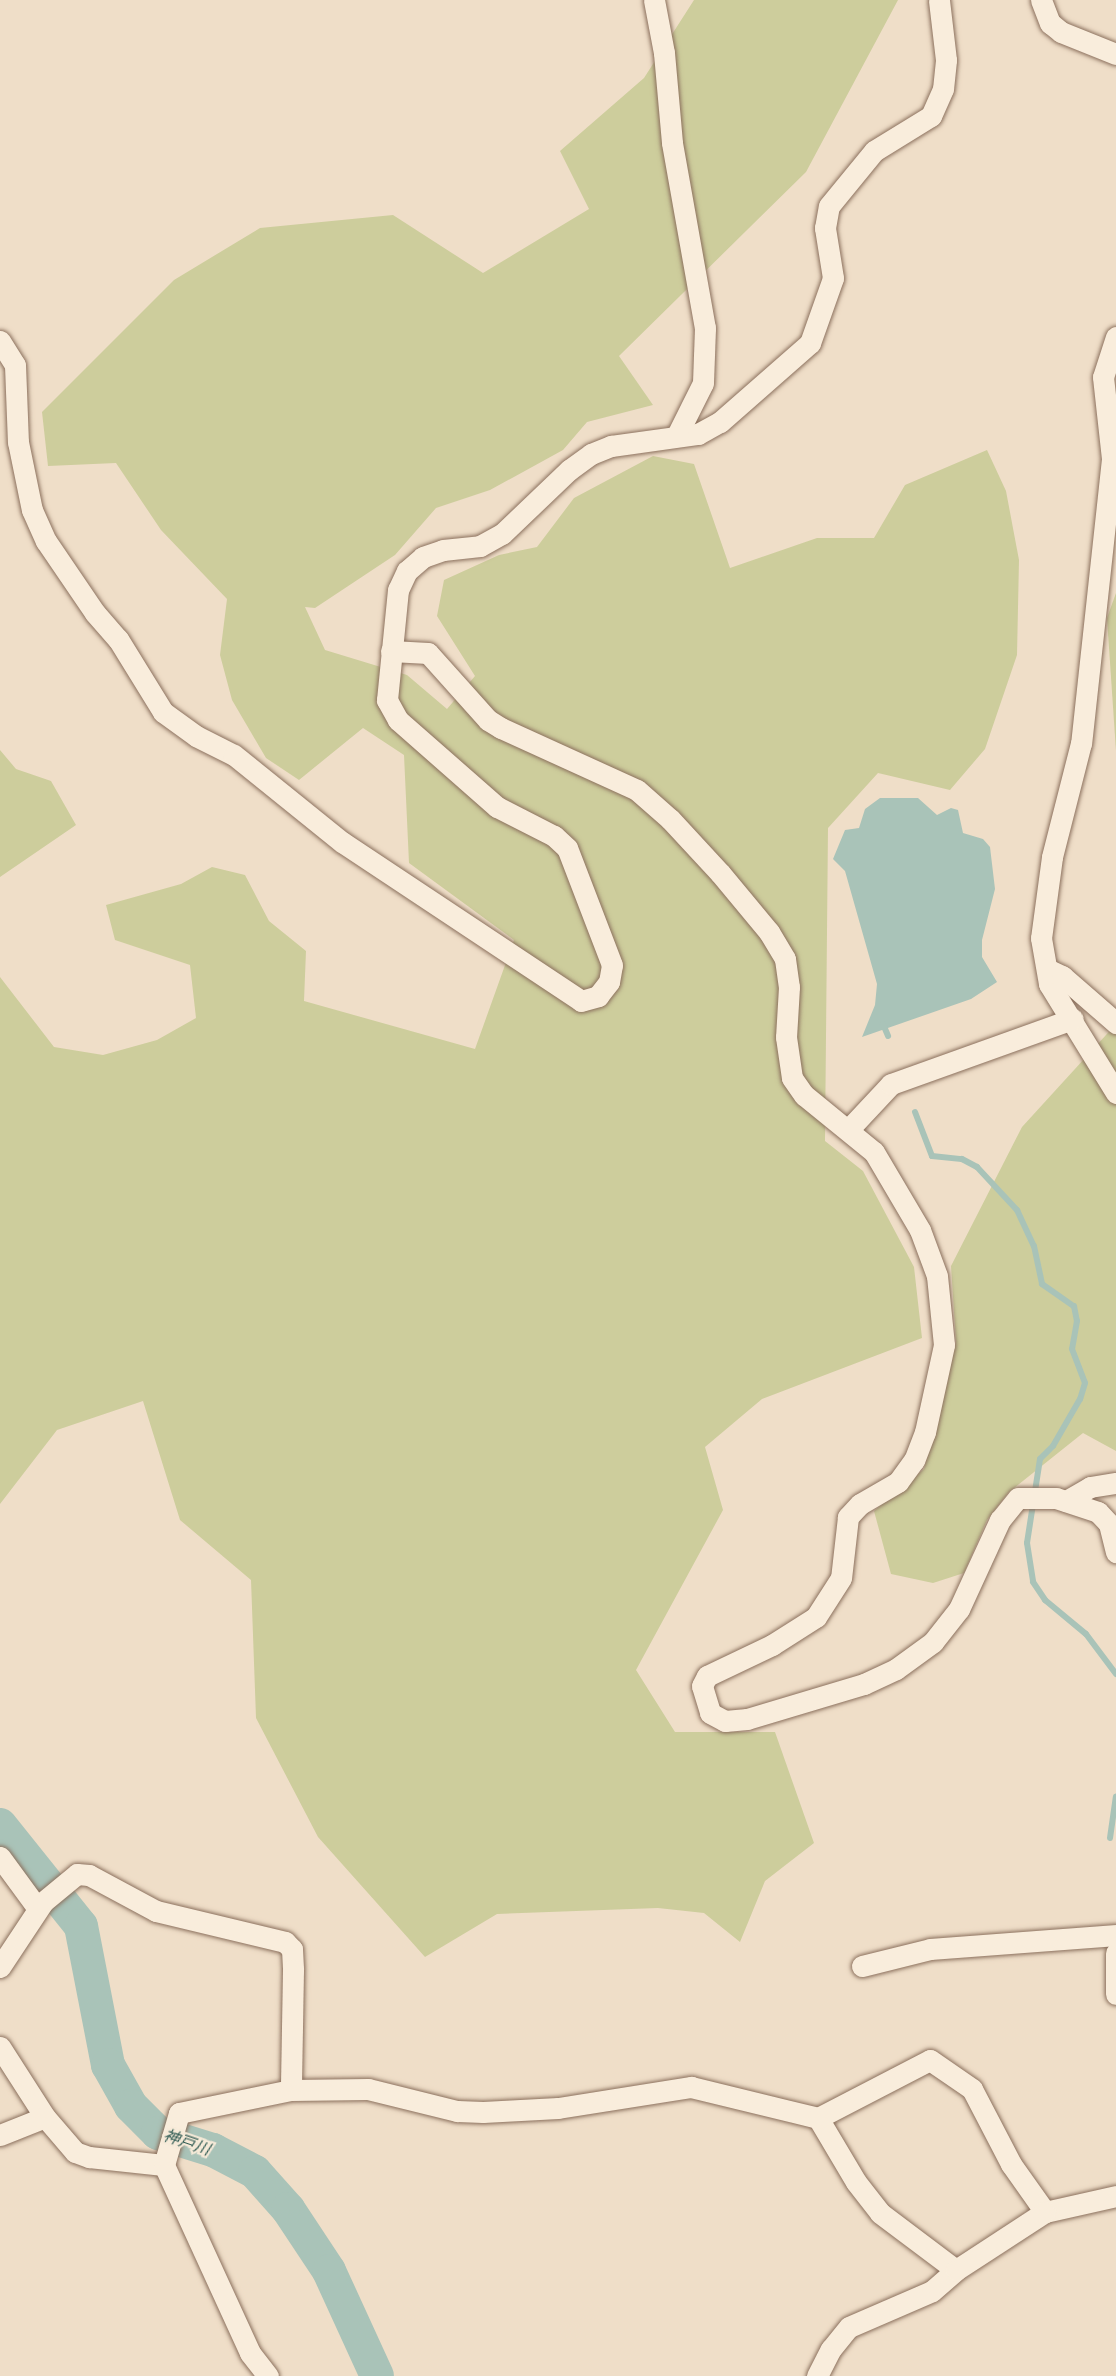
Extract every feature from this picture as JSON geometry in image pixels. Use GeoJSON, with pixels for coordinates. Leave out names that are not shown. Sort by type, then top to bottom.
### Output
{"type":"FeatureCollection","features":[{"type":"Feature","properties":{"kind":"street"},"geometry":{"type":"LineString","coordinates":[[654,0],[664,53],[672,143],[705,328],[703,383],[677,435]]}},
{"type":"Feature","properties":{"kind":"street"},"geometry":{"type":"LineString","coordinates":[[0,341],[15,365],[18,442],[32,510],[46,541],[94,613],[118,639],[163,712],[196,736],[234,755],[342,842],[581,1001],[598,996],[609,982],[612,965],[577,865],[567,848],[554,836],[497,807],[398,720],[387,700],[398,590],[407,571],[423,557],[480,546],[502,534],[569,470],[591,454],[611,446],[677,435],[698,434],[720,422],[810,343],[833,278],[825,228],[829,206],[874,151],[931,116],[942,89],[946,60],[939,0]]}},
{"type":"Feature","properties":{"kind":"street"},"geometry":{"type":"LineString","coordinates":[[1041,0],[1050,23],[1061,32],[1116,54]]}},
{"type":"Feature","properties":{"kind":"street"},"geometry":{"type":"LineString","coordinates":[[1116,337],[1103,377],[1112,459],[1081,743],[1052,857],[1041,938],[1049,984],[1116,1093]]}},
{"type":"Feature","properties":{"kind":"street"},"geometry":{"type":"LineString","coordinates":[[391,651],[428,653],[488,720],[637,790],[670,819],[769,932],[785,959],[789,987],[786,1037],[792,1078],[804,1095],[874,1152],[896,1184],[920,1230],[937,1276],[944,1345],[925,1432],[909,1467],[898,1482],[860,1504],[848,1517],[841,1578],[831,1599],[816,1617],[772,1646],[707,1676],[702,1686],[710,1713],[725,1720],[747,1719],[864,1684],[896,1669],[933,1641],[959,1609],[1006,1510],[1035,1497],[1066,1501],[1098,1512],[1108,1524],[1116,1552]]}},
{"type":"Feature","properties":{"kind":"street"},"geometry":{"type":"LineString","coordinates":[[1047,969],[1062,976],[1116,1023]]}},
{"type":"Feature","properties":{"kind":"street"},"geometry":{"type":"LineString","coordinates":[[848,1130],[891,1084],[1072,1019]]}},
{"type":"Feature","properties":{"kind":"street"},"geometry":{"type":"LineString","coordinates":[[1066,1501],[1090,1487],[1116,1483]]}},
{"type":"Feature","properties":{"kind":"street"},"geometry":{"type":"LineString","coordinates":[[0,1857],[40,1906]]}},
{"type":"Feature","properties":{"kind":"street"},"geometry":{"type":"LineString","coordinates":[[0,1967],[40,1906],[58,1887],[77,1874],[89,1875],[156,1911],[285,1942],[292,1949],[293,1970],[291,2090]]}},
{"type":"Feature","properties":{"kind":"street"},"geometry":{"type":"LineString","coordinates":[[862,1966],[930,1950],[1116,1935]]}},
{"type":"Feature","properties":{"kind":"street"},"geometry":{"type":"LineString","coordinates":[[1116,1953],[1116,1994]]}},
{"type":"Feature","properties":{"kind":"street"},"geometry":{"type":"LineString","coordinates":[[0,2047],[45,2116],[75,2152],[89,2157],[165,2159]]}},
{"type":"Feature","properties":{"kind":"street"},"geometry":{"type":"LineString","coordinates":[[268,2376],[250,2353],[165,2159],[179,2113],[291,2090],[368,2089],[457,2110],[483,2112],[558,2108],[691,2087],[818,2118],[930,2060],[972,2089],[1011,2164],[1045,2212]]}},
{"type":"Feature","properties":{"kind":"street"},"geometry":{"type":"LineString","coordinates":[[0,2135],[45,2116]]}},
{"type":"Feature","properties":{"kind":"street"},"geometry":{"type":"LineString","coordinates":[[818,2118],[856,2182],[880,2213],[956,2270]]}},
{"type":"Feature","properties":{"kind":"street"},"geometry":{"type":"LineString","coordinates":[[817,2376],[831,2349],[849,2327],[932,2291],[956,2270],[1045,2212],[1116,2196]]}},
{"type":"Feature","properties":{"kind":"green space"},"geometry":{"type":"Polygon","coordinates":[[[694,0],[898,0],[806,172],[619,356],[653,405],[587,422],[563,450],[490,490],[436,508],[395,555],[315,608],[305,607],[325,650],[407,675],[447,709],[475,676],[437,616],[444,580],[499,555],[537,547],[574,498],[653,456],[694,464],[730,568],[817,538],[874,538],[905,485],[987,450],[1006,491],[1019,560],[1017,655],[985,749],[950,790],[878,773],[828,828],[825,1141],[863,1171],[914,1267],[922,1338],[762,1399],[705,1447],[723,1510],[636,1670],[675,1732],[775,1732],[814,1843],[765,1881],[740,1942],[704,1913],[658,1908],[497,1914],[425,1957],[318,1837],[256,1718],[251,1580],[180,1520],[143,1401],[57,1430],[0,1504],[0,977],[54,1047],[103,1055],[157,1040],[196,1018],[190,965],[115,940],[106,905],[181,884],[212,867],[245,875],[269,921],[306,951],[304,1001],[475,1049],[514,940],[409,863],[404,755],[363,728],[299,780],[266,758],[232,700],[220,655],[227,599],[161,530],[116,463],[48,466],[42,412],[174,280],[260,228],[393,215],[483,273],[589,209],[560,151],[644,78],[694,0]]]}},
{"type":"Feature","properties":{"kind":"green space"},"geometry":{"type":"Polygon","coordinates":[[[1116,593],[1116,751],[1107,618],[1116,593]]]}},
{"type":"Feature","properties":{"kind":"green space"},"geometry":{"type":"Polygon","coordinates":[[[0,750],[16,769],[51,781],[76,825],[0,877],[0,750]]]}},
{"type":"Feature","properties":{"kind":"green space"},"geometry":{"type":"Polygon","coordinates":[[[1116,1024],[1116,1451],[1083,1433],[1008,1493],[987,1520],[964,1573],[933,1583],[891,1574],[874,1511],[924,1469],[956,1342],[951,1266],[1022,1127],[1116,1024]]]}},
{"type":"Feature","properties":{"kind":"shaded area"},"geometry":{"type":"Polygon","coordinates":[[[880,798],[918,798],[937,815],[951,808],[958,810],[963,833],[983,839],[990,847],[995,889],[982,940],[982,957],[997,982],[971,999],[862,1037],[875,1005],[877,984],[845,871],[833,859],[845,830],[859,828],[865,809],[880,798]]]}},
{"type":"Feature","properties":{"kind":"waterway"},"geometry":{"type":"LineString","coordinates":[[883,1024],[888,1036]]}},
{"type":"Feature","properties":{"kind":"waterway"},"geometry":{"type":"LineString","coordinates":[[915,1112],[932,1156],[962,1159],[977,1167],[1017,1210],[1034,1246],[1042,1284],[1074,1306],[1077,1321],[1072,1349],[1085,1383],[1080,1399],[1053,1446],[1040,1459],[1027,1543],[1033,1582],[1045,1600],[1086,1634],[1116,1674]]}},
{"type":"Feature","properties":{"kind":"waterway"},"geometry":{"type":"LineString","coordinates":[[1110,1838],[1116,1796]]}},
{"type":"Feature","properties":{"kind":"waterway","name":"神戸川"},"geometry":{"type":"LineString","coordinates":[[0,1825],[81,1926],[108,2065],[131,2106],[158,2133],[213,2150],[255,2172],[288,2209],[329,2271],[377,2376]]}}]}
